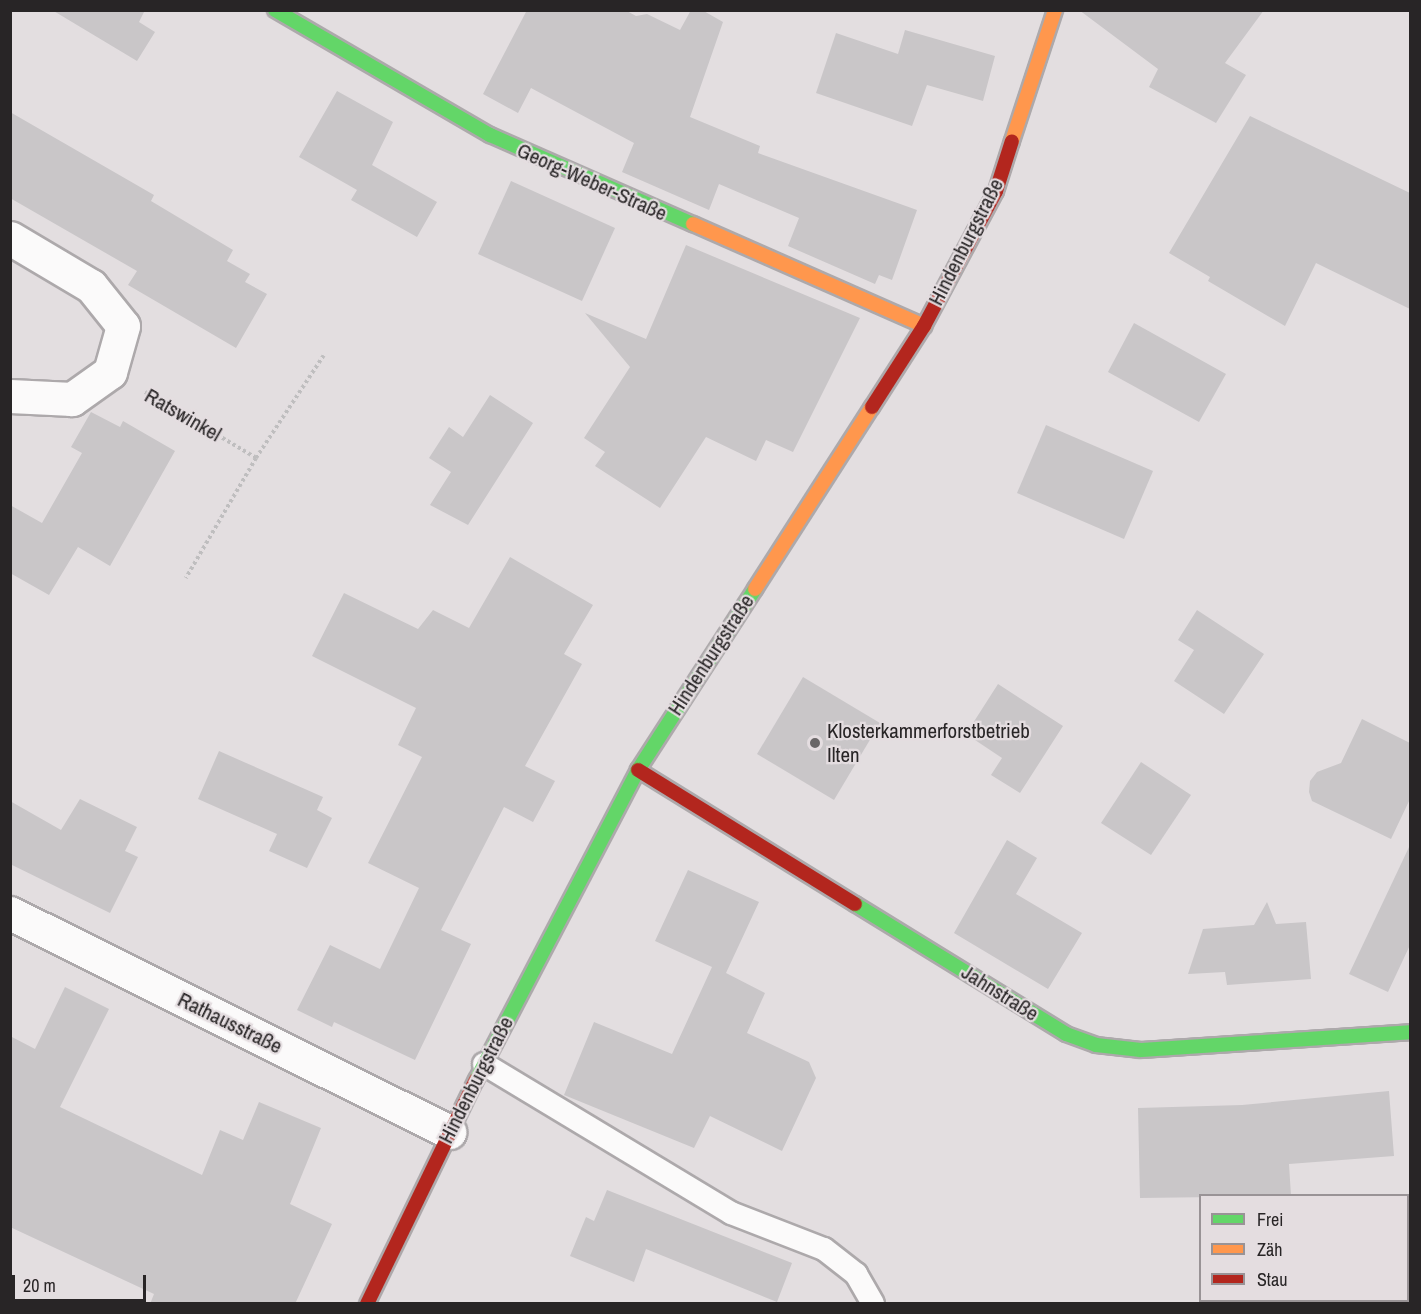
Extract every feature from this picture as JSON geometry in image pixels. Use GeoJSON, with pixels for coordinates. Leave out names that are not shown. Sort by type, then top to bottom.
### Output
{"type":"FeatureCollection","features":[{"type":"Feature","properties":{"kind":"street","name":"Georg-Weber-Straße"},"geometry":{"type":"LineString","coordinates":[[275,10],[490,135],[924,326]]}},
{"type":"Feature","properties":{"kind":"street","name":"Hindenburgstraße"},"geometry":{"type":"LineString","coordinates":[[367,1304],[483,1064],[638,770],[924,326],[996,191],[1055,10]]}},
{"type":"Feature","properties":{"kind":"street"},"geometry":{"type":"LineString","coordinates":[[10,238],[91,286],[123,326],[110,372],[72,399],[10,396]]}},
{"type":"Feature","properties":{"kind":"street","name":"Jahnstraße"},"geometry":{"type":"LineString","coordinates":[[638,770],[1066,1034],[1096,1045],[1141,1050],[1410,1032]]}},
{"type":"Feature","properties":{"kind":"street","name":"Rathausstraße"},"geometry":{"type":"LineString","coordinates":[[10,913],[450,1132]]}},
{"type":"Feature","properties":{"kind":"lane"},"geometry":{"type":"LineString","coordinates":[[483,1064],[731,1212],[824,1249],[856,1274],[873,1304]]}},
{"type":"Feature","properties":{"kind":"path"},"geometry":{"type":"LineString","coordinates":[[186,578],[256,458],[324,355]]}},
{"type":"Feature","properties":{"kind":"path","name":"Ratswinkel"},"geometry":{"type":"LineString","coordinates":[[110,372],[256,458]]}},
{"type":"Feature","properties":{"kind":"building"},"geometry":{"type":"Polygon","coordinates":[[[52,10],[145,10],[139,22],[155,32],[137,61],[52,10]]]}},
{"type":"Feature","properties":{"kind":"building"},"geometry":{"type":"Polygon","coordinates":[[[527,10],[625,10],[636,16],[647,14],[680,30],[691,10],[702,10],[723,22],[690,117],[760,146],[758,153],[917,210],[892,280],[879,275],[875,284],[788,246],[799,218],[719,184],[709,210],[622,172],[634,143],[531,88],[518,113],[483,94],[527,10]]]}},
{"type":"Feature","properties":{"kind":"building"},"geometry":{"type":"Polygon","coordinates":[[[1079,10],[1264,10],[1225,63],[1246,75],[1216,123],[1149,87],[1158,69],[1079,10]]]}},
{"type":"Feature","properties":{"kind":"building"},"geometry":{"type":"Polygon","coordinates":[[[905,30],[995,56],[983,101],[927,85],[912,126],[816,93],[836,33],[898,54],[905,30]]]}},
{"type":"Feature","properties":{"kind":"building"},"geometry":{"type":"Polygon","coordinates":[[[337,91],[393,122],[372,165],[437,202],[417,237],[351,200],[357,190],[299,157],[337,91]]]}},
{"type":"Feature","properties":{"kind":"building"},"geometry":{"type":"Polygon","coordinates":[[[10,112],[154,195],[151,201],[233,250],[227,261],[250,274],[245,282],[267,294],[236,348],[128,285],[137,271],[10,198],[10,112]]]}},
{"type":"Feature","properties":{"kind":"building"},"geometry":{"type":"Polygon","coordinates":[[[1250,116],[1410,193],[1410,309],[1316,263],[1285,326],[1208,281],[1210,277],[1169,253],[1250,116]]]}},
{"type":"Feature","properties":{"kind":"building"},"geometry":{"type":"Polygon","coordinates":[[[511,181],[615,228],[582,301],[478,254],[511,181]]]}},
{"type":"Feature","properties":{"kind":"building"},"geometry":{"type":"Polygon","coordinates":[[[686,245],[860,318],[793,452],[766,440],[756,461],[706,437],[660,508],[595,466],[605,452],[584,438],[630,367],[585,313],[646,339],[686,245]]]}},
{"type":"Feature","properties":{"kind":"building"},"geometry":{"type":"Polygon","coordinates":[[[1134,323],[1226,374],[1199,422],[1108,372],[1134,323]]]}},
{"type":"Feature","properties":{"kind":"building"},"geometry":{"type":"Polygon","coordinates":[[[490,395],[533,423],[468,525],[430,505],[451,472],[429,458],[449,427],[463,437],[490,395]]]}},
{"type":"Feature","properties":{"kind":"building"},"geometry":{"type":"Polygon","coordinates":[[[91,412],[120,427],[123,421],[175,451],[110,566],[78,547],[49,595],[10,573],[10,505],[42,523],[82,453],[71,447],[91,412]]]}},
{"type":"Feature","properties":{"kind":"building"},"geometry":{"type":"Polygon","coordinates":[[[1046,425],[1153,471],[1124,539],[1017,493],[1046,425]]]}},
{"type":"Feature","properties":{"kind":"building"},"geometry":{"type":"Polygon","coordinates":[[[510,557],[593,605],[564,654],[582,664],[525,766],[555,781],[533,822],[504,807],[441,930],[471,944],[415,1060],[334,1022],[332,1027],[297,1010],[330,945],[380,969],[419,888],[368,863],[422,757],[398,745],[416,708],[312,656],[344,593],[418,629],[433,610],[469,628],[510,557]]]}},
{"type":"Feature","properties":{"kind":"building"},"geometry":{"type":"Polygon","coordinates":[[[1197,610],[1264,654],[1224,714],[1174,681],[1194,650],[1178,640],[1197,610]]]}},
{"type":"Feature","properties":{"kind":"building"},"geometry":{"type":"Polygon","coordinates":[[[803,677],[880,723],[834,800],[757,754],[803,677]]]}},
{"type":"Feature","properties":{"kind":"building"},"geometry":{"type":"Polygon","coordinates":[[[998,684],[1063,726],[1020,793],[991,775],[1002,758],[966,734],[998,684]]]}},
{"type":"Feature","properties":{"kind":"building"},"geometry":{"type":"Polygon","coordinates":[[[1362,719],[1410,743],[1410,799],[1391,839],[1312,801],[1309,792],[1310,781],[1317,772],[1341,763],[1362,719]]]}},
{"type":"Feature","properties":{"kind":"building"},"geometry":{"type":"Polygon","coordinates":[[[219,751],[323,797],[317,810],[332,818],[307,868],[269,851],[277,834],[198,799],[219,751]]]}},
{"type":"Feature","properties":{"kind":"building"},"geometry":{"type":"Polygon","coordinates":[[[1141,762],[1191,795],[1151,855],[1101,823],[1141,762]]]}},
{"type":"Feature","properties":{"kind":"building"},"geometry":{"type":"Polygon","coordinates":[[[80,799],[137,827],[125,851],[138,857],[110,913],[10,864],[10,801],[61,830],[80,799]]]}},
{"type":"Feature","properties":{"kind":"building"},"geometry":{"type":"Polygon","coordinates":[[[1007,840],[1037,858],[1016,894],[1082,933],[1048,989],[954,933],[1007,840]]]}},
{"type":"Feature","properties":{"kind":"building"},"geometry":{"type":"Polygon","coordinates":[[[1410,845],[1410,945],[1388,992],[1349,974],[1410,845]]]}},
{"type":"Feature","properties":{"kind":"building"},"geometry":{"type":"Polygon","coordinates":[[[688,870],[759,902],[726,973],[765,993],[747,1033],[809,1062],[816,1078],[782,1151],[710,1116],[694,1148],[564,1095],[594,1022],[672,1054],[712,967],[655,941],[688,870]]]}},
{"type":"Feature","properties":{"kind":"building"},"geometry":{"type":"Polygon","coordinates":[[[1267,902],[1276,924],[1306,922],[1311,979],[1227,985],[1225,972],[1188,974],[1203,929],[1254,925],[1267,902]]]}},
{"type":"Feature","properties":{"kind":"building"},"geometry":{"type":"Polygon","coordinates":[[[65,987],[109,1009],[60,1107],[202,1175],[220,1130],[243,1140],[259,1102],[321,1128],[290,1204],[332,1224],[295,1304],[150,1304],[154,1294],[10,1227],[10,1036],[35,1049],[65,987]]]}},
{"type":"Feature","properties":{"kind":"building"},"geometry":{"type":"Polygon","coordinates":[[[1389,1091],[1394,1156],[1289,1164],[1291,1194],[1199,1194],[1199,1197],[1140,1198],[1138,1108],[1242,1105],[1389,1091]]]}},
{"type":"Feature","properties":{"kind":"building"},"geometry":{"type":"Polygon","coordinates":[[[607,1190],[792,1263],[777,1302],[646,1249],[634,1282],[570,1256],[586,1217],[594,1221],[607,1190]]]}},
{"type":"Feature","properties":{"kind":"traffic: fast"},"geometry":{"type":"LineString","coordinates":[[275,10],[490,135],[693,224]]}},
{"type":"Feature","properties":{"kind":"traffic: fast"},"geometry":{"type":"LineString","coordinates":[[476,1080],[638,770],[755,589]]}},
{"type":"Feature","properties":{"kind":"traffic: fast"},"geometry":{"type":"LineString","coordinates":[[855,904],[1066,1034],[1096,1045],[1141,1050],[1410,1032]]}},
{"type":"Feature","properties":{"kind":"traffic: slow"},"geometry":{"type":"LineString","coordinates":[[1012,141],[1055,10]]}},
{"type":"Feature","properties":{"kind":"traffic: slow"},"geometry":{"type":"LineString","coordinates":[[693,224],[924,326]]}},
{"type":"Feature","properties":{"kind":"traffic: slow"},"geometry":{"type":"LineString","coordinates":[[755,589],[872,407]]}},
{"type":"Feature","properties":{"kind":"traffic: jam"},"geometry":{"type":"LineString","coordinates":[[872,407],[924,326],[996,191],[1012,141]]}},
{"type":"Feature","properties":{"kind":"traffic: jam"},"geometry":{"type":"LineString","coordinates":[[638,770],[855,904]]}},
{"type":"Feature","properties":{"kind":"traffic: jam"},"geometry":{"type":"LineString","coordinates":[[367,1304],[476,1080]]}},
{"type":"Feature","properties":{"kind":"place","name":"Klosterkammerforstbetrieb Ilten"},"geometry":{"type":"Point","coordinates":[815,743]}}]}
